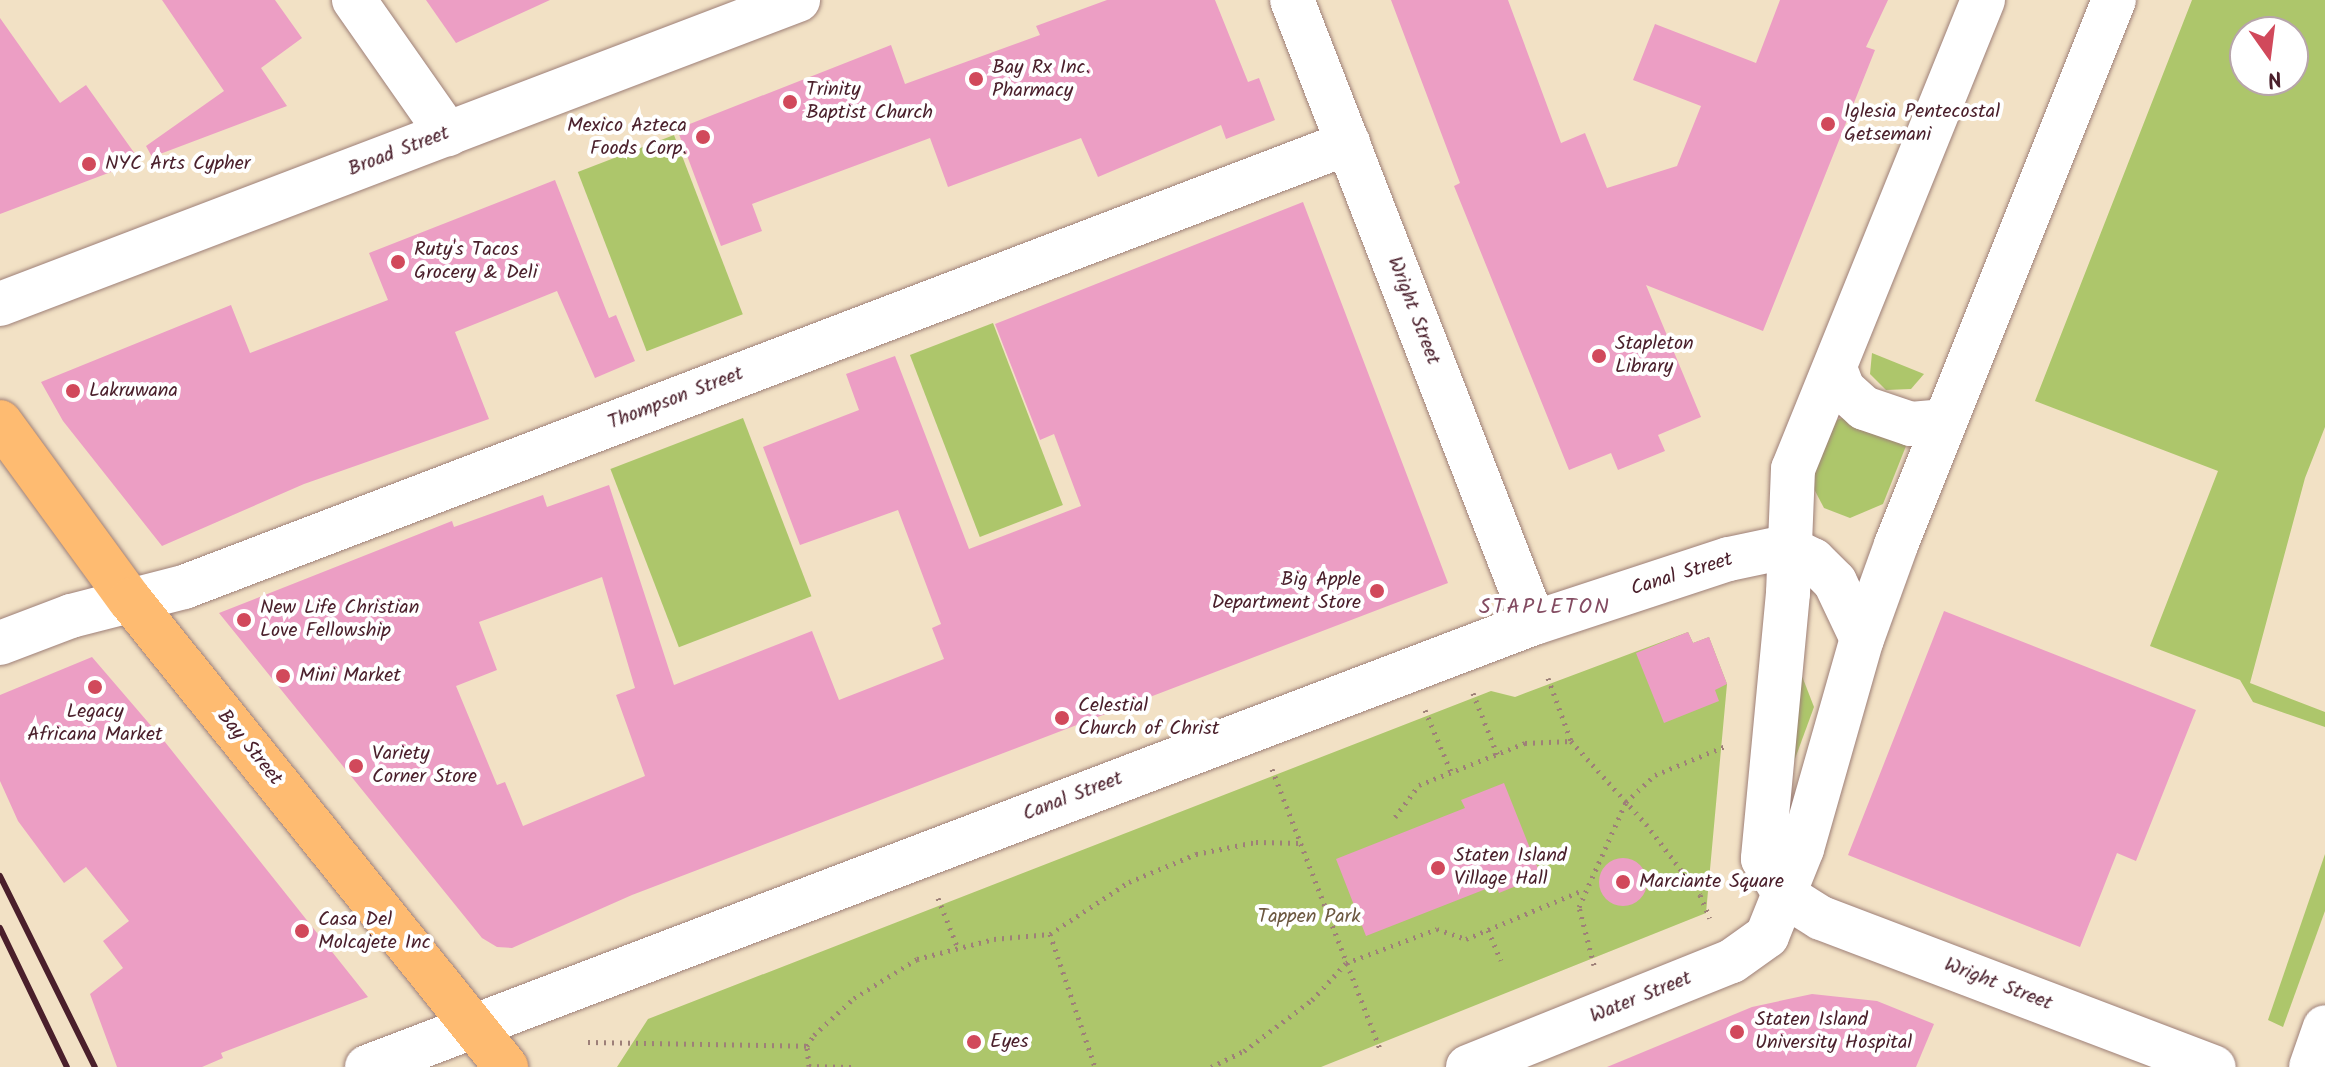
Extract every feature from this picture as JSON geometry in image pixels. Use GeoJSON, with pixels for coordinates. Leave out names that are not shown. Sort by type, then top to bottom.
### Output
{"type":"FeatureCollection","features":[{"type":"Feature","properties":{"kind":"main road","name":"Bay Street"},"geometry":{"type":"LineString","coordinates":[[0,422],[130,600],[506,1067]]}},
{"type":"Feature","properties":{"kind":"street"},"geometry":{"type":"LineString","coordinates":[[354,0],[448,134]]}},
{"type":"Feature","properties":{"kind":"street","name":"Broad Street"},"geometry":{"type":"LineString","coordinates":[[0,304],[798,0]]}},
{"type":"Feature","properties":{"kind":"street","name":"Wright Street"},"geometry":{"type":"LineString","coordinates":[[1292,0],[1534,623]]}},
{"type":"Feature","properties":{"kind":"street"},"geometry":{"type":"LineString","coordinates":[[1786,896],[1763,859],[1788,593],[1786,547],[1793,469],[1836,371],[1983,0]]}},
{"type":"Feature","properties":{"kind":"street"},"geometry":{"type":"LineString","coordinates":[[1786,896],[1862,639],[1945,421],[2114,0]]}},
{"type":"Feature","properties":{"kind":"street","name":"Thompson Street"},"geometry":{"type":"LineString","coordinates":[[0,643],[199,581],[1348,143]]}},
{"type":"Feature","properties":{"kind":"street"},"geometry":{"type":"LineString","coordinates":[[1836,371],[1843,389],[1864,408],[1911,424],[1945,421]]}},
{"type":"Feature","properties":{"kind":"street"},"geometry":{"type":"LineString","coordinates":[[1786,547],[1813,560],[1835,582],[1862,639]]}},
{"type":"Feature","properties":{"kind":"street","name":"Canal Street"},"geometry":{"type":"LineString","coordinates":[[367,1067],[1534,623],[1729,559],[1786,547]]}},
{"type":"Feature","properties":{"kind":"street","name":"Wright Street"},"geometry":{"type":"LineString","coordinates":[[1786,896],[1821,918],[2214,1067]]}},
{"type":"Feature","properties":{"kind":"street","name":"Water Street"},"geometry":{"type":"LineString","coordinates":[[1468,1067],[1732,961],[1767,936],[1786,896]]}},
{"type":"Feature","properties":{"kind":"street"},"geometry":{"type":"LineString","coordinates":[[2311,1067],[2325,1027]]}},
{"type":"Feature","properties":{"kind":"path"},"geometry":{"type":"LineString","coordinates":[[1548,678],[1571,741],[1626,802],[1700,895],[1710,918]]}},
{"type":"Feature","properties":{"kind":"path"},"geometry":{"type":"LineString","coordinates":[[1473,692],[1497,754]]}},
{"type":"Feature","properties":{"kind":"path"},"geometry":{"type":"LineString","coordinates":[[1425,710],[1451,772]]}},
{"type":"Feature","properties":{"kind":"path"},"geometry":{"type":"LineString","coordinates":[[1395,817],[1419,785],[1525,743],[1571,741]]}},
{"type":"Feature","properties":{"kind":"path"},"geometry":{"type":"LineString","coordinates":[[1594,965],[1579,916],[1583,890],[1626,802],[1655,775],[1729,745]]}},
{"type":"Feature","properties":{"kind":"path"},"geometry":{"type":"LineString","coordinates":[[1272,769],[1381,1052]]}},
{"type":"Feature","properties":{"kind":"path"},"geometry":{"type":"LineString","coordinates":[[588,1042],[807,1046],[854,998],[883,978],[957,946],[1050,934],[1156,868],[1226,845],[1300,843]]}},
{"type":"Feature","properties":{"kind":"path"},"geometry":{"type":"LineString","coordinates":[[1211,1067],[1244,1051],[1312,1000],[1346,963],[1437,929],[1466,939],[1583,890]]}},
{"type":"Feature","properties":{"kind":"path"},"geometry":{"type":"LineString","coordinates":[[937,897],[957,946]]}},
{"type":"Feature","properties":{"kind":"path"},"geometry":{"type":"LineString","coordinates":[[1488,930],[1501,960]]}},
{"type":"Feature","properties":{"kind":"path"},"geometry":{"type":"LineString","coordinates":[[1050,934],[1095,1067]]}},
{"type":"Feature","properties":{"kind":"path"},"geometry":{"type":"LineString","coordinates":[[807,1046],[808,1067],[851,1067]]}},
{"type":"Feature","properties":{"kind":"green space"},"geometry":{"type":"Polygon","coordinates":[[[2192,0],[2325,0],[2325,427],[2305,478],[2250,683],[2325,712],[2325,727],[2253,702],[2240,680],[2150,646],[2218,471],[2035,401],[2192,0]]]}},
{"type":"Feature","properties":{"kind":"green space"},"geometry":{"type":"Polygon","coordinates":[[[674,135],[743,314],[647,351],[578,172],[674,135]]]}},
{"type":"Feature","properties":{"kind":"green space"},"geometry":{"type":"Polygon","coordinates":[[[993,323],[1063,505],[980,537],[910,355],[993,323]]]}},
{"type":"Feature","properties":{"kind":"green space"},"geometry":{"type":"Polygon","coordinates":[[[1872,353],[1924,374],[1911,389],[1886,390],[1870,374],[1872,353]]]}},
{"type":"Feature","properties":{"kind":"green space"},"geometry":{"type":"Polygon","coordinates":[[[1844,417],[1908,441],[1883,504],[1850,518],[1824,508],[1814,489],[1815,469],[1837,420],[1844,417]]]}},
{"type":"Feature","properties":{"kind":"green space"},"geometry":{"type":"Polygon","coordinates":[[[743,418],[811,596],[679,647],[610,469],[743,418]]]}},
{"type":"Feature","properties":{"kind":"green space","name":"Tappen Park"},"geometry":{"type":"Polygon","coordinates":[[[1688,632],[1693,643],[1709,637],[1727,684],[1706,913],[1321,1067],[617,1067],[648,1019],[1491,691],[1515,697],[1688,632]]]}},
{"type":"Feature","properties":{"kind":"green space"},"geometry":{"type":"Polygon","coordinates":[[[1800,671],[1814,707],[1792,767],[1800,671]]]}},
{"type":"Feature","properties":{"kind":"green space"},"geometry":{"type":"Polygon","coordinates":[[[2325,854],[2325,911],[2283,1027],[2268,1020],[2325,854]]]}},
{"type":"Feature","properties":{"kind":"building"},"geometry":{"type":"Polygon","coordinates":[[[162,0],[275,0],[302,38],[261,68],[287,106],[152,157],[146,146],[224,91],[162,0]]]}},
{"type":"Feature","properties":{"kind":"building"},"geometry":{"type":"Polygon","coordinates":[[[426,0],[550,0],[456,43],[426,0]]]}},
{"type":"Feature","properties":{"kind":"building"},"geometry":{"type":"Polygon","coordinates":[[[1107,0],[1215,0],[1248,82],[1259,78],[1275,120],[1226,139],[1221,125],[1098,177],[1081,138],[948,187],[930,138],[752,204],[762,231],[721,246],[677,129],[891,45],[905,84],[1040,35],[1036,26],[1107,0]]]}},
{"type":"Feature","properties":{"kind":"building"},"geometry":{"type":"Polygon","coordinates":[[[1391,0],[1508,0],[1561,143],[1585,133],[1607,188],[1677,166],[1701,106],[1633,80],[1655,24],[1756,63],[1780,0],[1888,0],[1866,47],[1875,50],[1763,331],[1646,285],[1701,417],[1658,435],[1665,451],[1618,470],[1611,453],[1569,470],[1454,186],[1460,183],[1391,0]]]}},
{"type":"Feature","properties":{"kind":"building"},"geometry":{"type":"Polygon","coordinates":[[[0,18],[60,103],[86,85],[140,161],[0,214],[0,18]]]}},
{"type":"Feature","properties":{"kind":"building"},"geometry":{"type":"Polygon","coordinates":[[[555,180],[609,318],[616,315],[635,361],[595,378],[557,291],[455,332],[489,419],[304,484],[162,546],[63,421],[41,382],[231,305],[250,353],[388,300],[369,253],[555,180]]]}},
{"type":"Feature","properties":{"kind":"building"},"geometry":{"type":"Polygon","coordinates":[[[1303,202],[1448,583],[632,895],[512,948],[497,947],[482,938],[219,613],[452,521],[454,527],[543,495],[547,507],[609,485],[674,685],[812,631],[839,700],[944,659],[932,628],[941,624],[898,510],[800,545],[763,447],[859,410],[846,374],[895,356],[969,549],[1081,506],[1054,434],[1040,440],[995,324],[1303,202]],[[602,577],[479,622],[497,670],[456,686],[497,785],[505,782],[523,826],[645,776],[616,695],[635,688],[602,577]]]}},
{"type":"Feature","properties":{"kind":"building"},"geometry":{"type":"Polygon","coordinates":[[[1944,611],[2196,710],[2136,861],[2117,853],[2080,947],[1848,855],[1944,611]]]}},
{"type":"Feature","properties":{"kind":"building"},"geometry":{"type":"Polygon","coordinates":[[[1688,632],[1693,643],[1709,637],[1727,684],[1715,690],[1719,701],[1664,723],[1636,653],[1688,632]]]}},
{"type":"Feature","properties":{"kind":"building"},"geometry":{"type":"Polygon","coordinates":[[[92,657],[165,742],[368,997],[221,1053],[223,1058],[202,1067],[117,1067],[90,994],[123,968],[103,941],[129,921],[86,867],[64,883],[18,821],[0,781],[0,695],[92,657]]]}},
{"type":"Feature","properties":{"kind":"building","name":"Staten Island Village Hall"},"geometry":{"type":"Polygon","coordinates":[[[1504,783],[1541,876],[1499,893],[1496,885],[1366,936],[1336,859],[1465,808],[1461,800],[1504,783]]]}},
{"type":"Feature","properties":{"kind":"building","name":"Marciante Square"},"geometry":{"type":"Polygon","coordinates":[[[1623,858],[1632,859],[1640,865],[1646,873],[1646,891],[1640,899],[1632,905],[1623,906],[1614,905],[1606,899],[1600,891],[1599,882],[1600,873],[1606,865],[1614,859],[1623,858]]]}},
{"type":"Feature","properties":{"kind":"building"},"geometry":{"type":"Polygon","coordinates":[[[1812,994],[1877,1001],[1934,1024],[1916,1067],[1607,1067],[1752,1007],[1812,994]]]}},
{"type":"Feature","properties":{"kind":"railway"},"geometry":{"type":"LineString","coordinates":[[0,876],[95,1067]]}},
{"type":"Feature","properties":{"kind":"railway"},"geometry":{"type":"LineString","coordinates":[[0,928],[67,1067]]}},
{"type":"Feature","properties":{"kind":"place","name":"Bay Rx Inc. Pharmacy"},"geometry":{"type":"Point","coordinates":[976,79]}},
{"type":"Feature","properties":{"kind":"place","name":"Trinity Baptist Church"},"geometry":{"type":"Point","coordinates":[790,102]}},
{"type":"Feature","properties":{"kind":"place","name":"Iglesia Pentecostal Getsemani"},"geometry":{"type":"Point","coordinates":[1828,124]}},
{"type":"Feature","properties":{"kind":"place","name":"Mexico Azteca Foods Corp."},"geometry":{"type":"Point","coordinates":[703,137]}},
{"type":"Feature","properties":{"kind":"place","name":"NYC Arts Cypher"},"geometry":{"type":"Point","coordinates":[89,164]}},
{"type":"Feature","properties":{"kind":"place","name":"Ruty's Tacos Grocery & Deli"},"geometry":{"type":"Point","coordinates":[398,262]}},
{"type":"Feature","properties":{"kind":"place","name":"Stapleton Library"},"geometry":{"type":"Point","coordinates":[1599,356]}},
{"type":"Feature","properties":{"kind":"place","name":"Lakruwana"},"geometry":{"type":"Point","coordinates":[73,391]}},
{"type":"Feature","properties":{"kind":"place","name":"Big Apple Department Store"},"geometry":{"type":"Point","coordinates":[1377,591]}},
{"type":"Feature","properties":{"kind":"place","name":"New Life Christian Love Fellowship"},"geometry":{"type":"Point","coordinates":[244,620]}},
{"type":"Feature","properties":{"kind":"place","name":"Mini Market"},"geometry":{"type":"Point","coordinates":[283,676]}},
{"type":"Feature","properties":{"kind":"place","name":"Legacy Africana Market"},"geometry":{"type":"Point","coordinates":[95,687]}},
{"type":"Feature","properties":{"kind":"place","name":"Celestial Church of Christ"},"geometry":{"type":"Point","coordinates":[1062,718]}},
{"type":"Feature","properties":{"kind":"place","name":"Variety Corner Store"},"geometry":{"type":"Point","coordinates":[356,766]}},
{"type":"Feature","properties":{"kind":"place","name":"Staten Island Village Hall"},"geometry":{"type":"Point","coordinates":[1438,868]}},
{"type":"Feature","properties":{"kind":"place","name":"Marciante Square"},"geometry":{"type":"Point","coordinates":[1623,882]}},
{"type":"Feature","properties":{"kind":"place","name":"Casa Del Molcajete Inc"},"geometry":{"type":"Point","coordinates":[302,931]}},
{"type":"Feature","properties":{"kind":"place","name":"Staten Island University Hospital"},"geometry":{"type":"Point","coordinates":[1737,1032]}},
{"type":"Feature","properties":{"kind":"place","name":"Eyes"},"geometry":{"type":"Point","coordinates":[974,1042]}},
{"type":"Feature","properties":{"kind":"district","name":"STAPLETON"},"geometry":{"type":"Point","coordinates":[1545,608]}}]}
